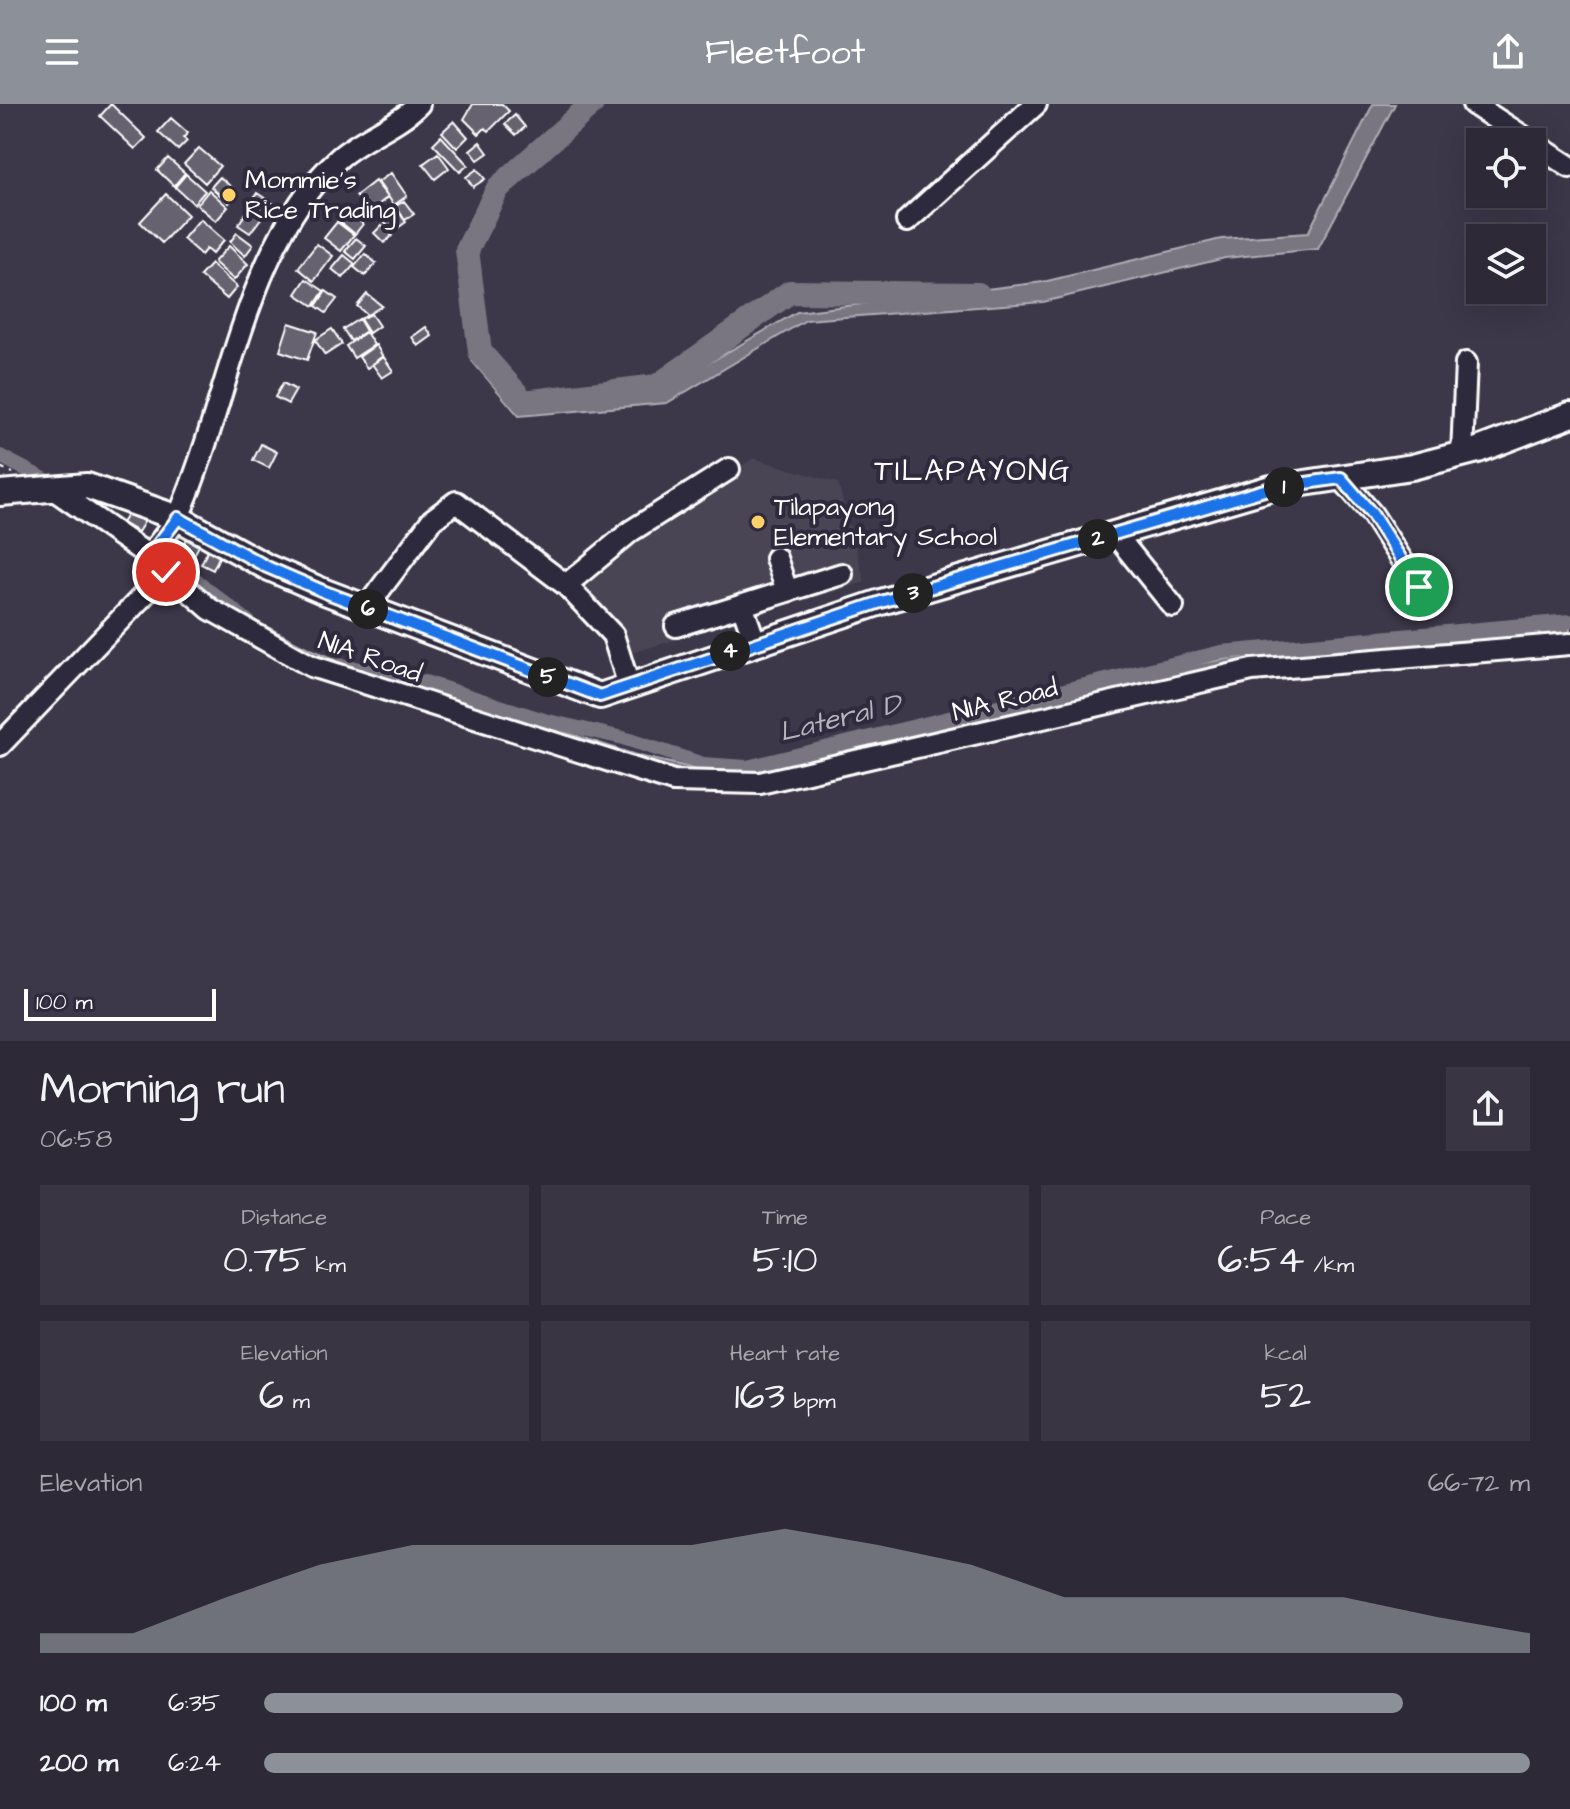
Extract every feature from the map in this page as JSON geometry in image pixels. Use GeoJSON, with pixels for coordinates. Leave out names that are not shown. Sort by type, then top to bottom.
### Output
{"type":"FeatureCollection","features":[{"type":"Feature","properties":{"kind":"main road"},"geometry":{"type":"LineString","coordinates":[[0,493],[87,486],[178,518],[267,567],[366,608],[600,696],[755,642],[1271,488],[1412,467],[1462,454],[1570,415]]}},
{"type":"Feature","properties":{"kind":"street"},"geometry":{"type":"LineString","coordinates":[[149,556],[178,518],[205,450],[271,249],[298,206],[339,157],[402,120],[419,104]]}},
{"type":"Feature","properties":{"kind":"street"},"geometry":{"type":"LineString","coordinates":[[907,221],[1036,104]]}},
{"type":"Feature","properties":{"kind":"street"},"geometry":{"type":"LineString","coordinates":[[1473,104],[1570,167]]}},
{"type":"Feature","properties":{"kind":"street"},"geometry":{"type":"LineString","coordinates":[[1462,454],[1466,363]]}},
{"type":"Feature","properties":{"kind":"street"},"geometry":{"type":"LineString","coordinates":[[566,585],[631,531],[729,469]]}},
{"type":"Feature","properties":{"kind":"street"},"geometry":{"type":"LineString","coordinates":[[1341,478],[1372,514],[1419,587]]}},
{"type":"Feature","properties":{"kind":"street","name":"NIA Road"},"geometry":{"type":"LineString","coordinates":[[53,489],[149,556],[210,609],[303,662],[351,680],[673,781],[760,783],[1252,670],[1570,644]]}},
{"type":"Feature","properties":{"kind":"street"},"geometry":{"type":"LineString","coordinates":[[366,608],[432,520],[456,502],[566,585],[613,635],[629,686]]}},
{"type":"Feature","properties":{"kind":"street"},"geometry":{"type":"LineString","coordinates":[[1115,534],[1173,606]]}},
{"type":"Feature","properties":{"kind":"street"},"geometry":{"type":"LineString","coordinates":[[776,558],[787,591]]}},
{"type":"Feature","properties":{"kind":"street"},"geometry":{"type":"LineString","coordinates":[[0,756],[4,740],[166,572]]}},
{"type":"Feature","properties":{"kind":"street"},"geometry":{"type":"LineString","coordinates":[[676,626],[842,574]]}},
{"type":"Feature","properties":{"kind":"street"},"geometry":{"type":"LineString","coordinates":[[742,605],[755,642]]}},
{"type":"Feature","properties":{"kind":"shaded area"},"geometry":{"type":"Polygon","coordinates":[[[1373,104],[1395,104],[1318,249],[1225,258],[1043,302],[806,320],[667,403],[519,416],[472,361],[480,352],[524,402],[660,391],[797,312],[1043,282],[1221,239],[1308,233],[1373,104]]]}},
{"type":"Feature","properties":{"kind":"shaded area","name":"Tilapayong Elementary School"},"geometry":{"type":"Polygon","coordinates":[[[753,458],[838,483],[865,582],[632,653],[578,585],[753,458]]]}},
{"type":"Feature","properties":{"kind":"shaded area","name":"Lateral D"},"geometry":{"type":"Polygon","coordinates":[[[248,617],[365,673],[479,704],[639,756],[706,771],[763,770],[921,727],[1161,669],[1308,647],[1570,625],[1570,639],[1289,661],[765,777],[692,778],[355,678],[243,623],[248,617]]]}},
{"type":"Feature","properties":{"kind":"building"},"geometry":{"type":"Polygon","coordinates":[[[111,104],[146,138],[135,149],[100,116],[111,104]]]}},
{"type":"Feature","properties":{"kind":"building"},"geometry":{"type":"Polygon","coordinates":[[[473,104],[502,104],[509,111],[489,131],[485,128],[479,134],[464,119],[473,104]]]}},
{"type":"Feature","properties":{"kind":"building"},"geometry":{"type":"Polygon","coordinates":[[[515,115],[525,127],[516,135],[505,124],[515,115]]]}},
{"type":"Feature","properties":{"kind":"building"},"geometry":{"type":"Polygon","coordinates":[[[171,118],[188,133],[183,138],[187,141],[178,150],[158,132],[171,118]]]}},
{"type":"Feature","properties":{"kind":"building"},"geometry":{"type":"Polygon","coordinates":[[[454,121],[468,137],[457,148],[442,132],[454,121]]]}},
{"type":"Feature","properties":{"kind":"building"},"geometry":{"type":"Polygon","coordinates":[[[441,136],[468,165],[460,172],[433,144],[441,136]]]}},
{"type":"Feature","properties":{"kind":"building"},"geometry":{"type":"Polygon","coordinates":[[[480,142],[488,153],[478,160],[470,150],[480,142]]]}},
{"type":"Feature","properties":{"kind":"building"},"geometry":{"type":"Polygon","coordinates":[[[199,148],[220,166],[205,183],[184,164],[199,148]]]}},
{"type":"Feature","properties":{"kind":"building"},"geometry":{"type":"Polygon","coordinates":[[[438,153],[449,168],[435,179],[423,164],[438,153]]]}},
{"type":"Feature","properties":{"kind":"building"},"geometry":{"type":"Polygon","coordinates":[[[168,158],[185,173],[174,186],[157,170],[168,158]]]}},
{"type":"Feature","properties":{"kind":"building"},"geometry":{"type":"Polygon","coordinates":[[[477,169],[485,179],[473,187],[466,177],[477,169]]]}},
{"type":"Feature","properties":{"kind":"building"},"geometry":{"type":"Polygon","coordinates":[[[391,173],[407,196],[394,205],[378,182],[391,173]]]}},
{"type":"Feature","properties":{"kind":"building"},"geometry":{"type":"Polygon","coordinates":[[[186,174],[205,191],[194,204],[175,187],[186,174]]]}},
{"type":"Feature","properties":{"kind":"building"},"geometry":{"type":"Polygon","coordinates":[[[220,177],[238,193],[229,203],[211,187],[220,177]]]}},
{"type":"Feature","properties":{"kind":"building"},"geometry":{"type":"Polygon","coordinates":[[[375,181],[388,197],[369,212],[356,196],[375,181]]]}},
{"type":"Feature","properties":{"kind":"building"},"geometry":{"type":"Polygon","coordinates":[[[209,190],[228,207],[216,221],[197,205],[209,190]]]}},
{"type":"Feature","properties":{"kind":"building"},"geometry":{"type":"Polygon","coordinates":[[[257,193],[274,204],[266,216],[249,206],[257,193]]]}},
{"type":"Feature","properties":{"kind":"building"},"geometry":{"type":"Polygon","coordinates":[[[166,194],[188,215],[162,243],[140,222],[166,194]]]}},
{"type":"Feature","properties":{"kind":"building"},"geometry":{"type":"Polygon","coordinates":[[[404,201],[414,214],[405,220],[396,206],[404,201]]]}},
{"type":"Feature","properties":{"kind":"building"},"geometry":{"type":"Polygon","coordinates":[[[394,206],[406,222],[392,232],[380,216],[394,206]]]}},
{"type":"Feature","properties":{"kind":"building"},"geometry":{"type":"Polygon","coordinates":[[[249,208],[262,217],[250,233],[238,225],[249,208]]]}},
{"type":"Feature","properties":{"kind":"building"},"geometry":{"type":"Polygon","coordinates":[[[346,210],[363,224],[355,234],[338,220],[346,210]]]}},
{"type":"Feature","properties":{"kind":"building"},"geometry":{"type":"Polygon","coordinates":[[[200,219],[224,240],[212,254],[206,249],[201,255],[183,239],[200,219]]]}},
{"type":"Feature","properties":{"kind":"building"},"geometry":{"type":"Polygon","coordinates":[[[337,222],[354,235],[341,251],[324,238],[337,222]]]}},
{"type":"Feature","properties":{"kind":"building"},"geometry":{"type":"Polygon","coordinates":[[[382,225],[392,236],[384,243],[374,233],[382,225]]]}},
{"type":"Feature","properties":{"kind":"building"},"geometry":{"type":"Polygon","coordinates":[[[237,233],[253,245],[245,256],[230,242],[237,233]]]}},
{"type":"Feature","properties":{"kind":"building"},"geometry":{"type":"Polygon","coordinates":[[[356,238],[366,246],[355,259],[345,251],[356,238]]]}},
{"type":"Feature","properties":{"kind":"building"},"geometry":{"type":"Polygon","coordinates":[[[317,244],[333,256],[314,281],[298,268],[317,244]]]}},
{"type":"Feature","properties":{"kind":"building"},"geometry":{"type":"Polygon","coordinates":[[[229,246],[248,264],[234,280],[214,262],[229,246]]]}},
{"type":"Feature","properties":{"kind":"building"},"geometry":{"type":"Polygon","coordinates":[[[365,254],[376,263],[365,276],[354,267],[365,254]]]}},
{"type":"Feature","properties":{"kind":"building"},"geometry":{"type":"Polygon","coordinates":[[[344,255],[355,264],[343,278],[332,269],[344,255]]]}},
{"type":"Feature","properties":{"kind":"building"},"geometry":{"type":"Polygon","coordinates":[[[211,264],[237,287],[227,299],[200,276],[211,264]]]}},
{"type":"Feature","properties":{"kind":"building"},"geometry":{"type":"Polygon","coordinates":[[[306,279],[324,291],[314,306],[296,294],[306,279]]]}},
{"type":"Feature","properties":{"kind":"building"},"geometry":{"type":"Polygon","coordinates":[[[326,291],[337,299],[326,313],[316,306],[326,291]]]}},
{"type":"Feature","properties":{"kind":"building"},"geometry":{"type":"Polygon","coordinates":[[[367,294],[382,306],[367,315],[357,306],[367,294]]]}},
{"type":"Feature","properties":{"kind":"building"},"geometry":{"type":"Polygon","coordinates":[[[371,314],[379,326],[369,333],[360,319],[371,314]]]}},
{"type":"Feature","properties":{"kind":"building"},"geometry":{"type":"Polygon","coordinates":[[[359,319],[366,331],[351,341],[343,329],[359,319]]]}},
{"type":"Feature","properties":{"kind":"building"},"geometry":{"type":"Polygon","coordinates":[[[289,323],[317,332],[307,360],[280,351],[289,323]]]}},
{"type":"Feature","properties":{"kind":"building"},"geometry":{"type":"Polygon","coordinates":[[[426,327],[432,336],[418,346],[412,337],[426,327]]]}},
{"type":"Feature","properties":{"kind":"building"},"geometry":{"type":"Polygon","coordinates":[[[332,329],[342,344],[325,355],[315,340],[332,329]]]}},
{"type":"Feature","properties":{"kind":"building"},"geometry":{"type":"Polygon","coordinates":[[[366,332],[374,345],[354,358],[346,346],[366,332]]]}},
{"type":"Feature","properties":{"kind":"building"},"geometry":{"type":"Polygon","coordinates":[[[376,345],[383,357],[367,368],[359,357],[376,345]]]}},
{"type":"Feature","properties":{"kind":"building"},"geometry":{"type":"Polygon","coordinates":[[[383,356],[393,371],[382,378],[372,364],[383,356]]]}},
{"type":"Feature","properties":{"kind":"building"},"geometry":{"type":"Polygon","coordinates":[[[283,383],[296,390],[288,404],[275,397],[283,383]]]}},
{"type":"Feature","properties":{"kind":"building"},"geometry":{"type":"Polygon","coordinates":[[[261,444],[277,452],[269,468],[253,460],[261,444]]]}},
{"type":"Feature","properties":{"kind":"building"},"geometry":{"type":"Polygon","coordinates":[[[131,509],[146,519],[138,532],[122,523],[131,509]]]}},
{"type":"Feature","properties":{"kind":"building"},"geometry":{"type":"Polygon","coordinates":[[[186,539],[199,546],[190,562],[177,555],[186,539]]]}},
{"type":"Feature","properties":{"kind":"building"},"geometry":{"type":"Polygon","coordinates":[[[208,550],[220,555],[213,570],[201,564],[208,550]]]}},
{"type":"Feature","properties":{"kind":"waterway"},"geometry":{"type":"LineString","coordinates":[[592,104],[498,188],[467,250],[480,352],[524,402],[657,386],[790,292],[978,294]]}},
{"type":"Feature","properties":{"kind":"waterway","name":"Lateral D"},"geometry":{"type":"LineString","coordinates":[[0,456],[48,481]]}},
{"type":"Feature","properties":{"kind":"waterway","name":"Lateral D"},"geometry":{"type":"LineString","coordinates":[[161,553],[249,622]]}},
{"type":"Feature","properties":{"kind":"waterway"},"geometry":{"type":"LineString","coordinates":[[0,729],[135,590]]}},
{"type":"Feature","properties":{"kind":"waterway","name":"Lateral D"},"geometry":{"type":"LineString","coordinates":[[340,665],[425,682],[544,720],[623,738],[703,764],[747,767],[1221,652],[1570,621]]}},
{"type":"Feature","properties":{"kind":"place","name":"Mommie's Rice Trading"},"geometry":{"type":"Point","coordinates":[229,195]}},
{"type":"Feature","properties":{"kind":"place","name":"Tilapayong Elementary School"},"geometry":{"type":"Point","coordinates":[758,522]}},
{"type":"Feature","properties":{"kind":"district","name":"TILAPAYONG"},"geometry":{"type":"Point","coordinates":[973,471]}},
{"type":"Feature","properties":{"kind":"route"},"geometry":{"type":"LineString","coordinates":[[166,572],[149,556],[178,518],[267,567],[325,592],[600,696],[881,602],[1271,488],[1341,478],[1372,514],[1419,587]]}}]}
